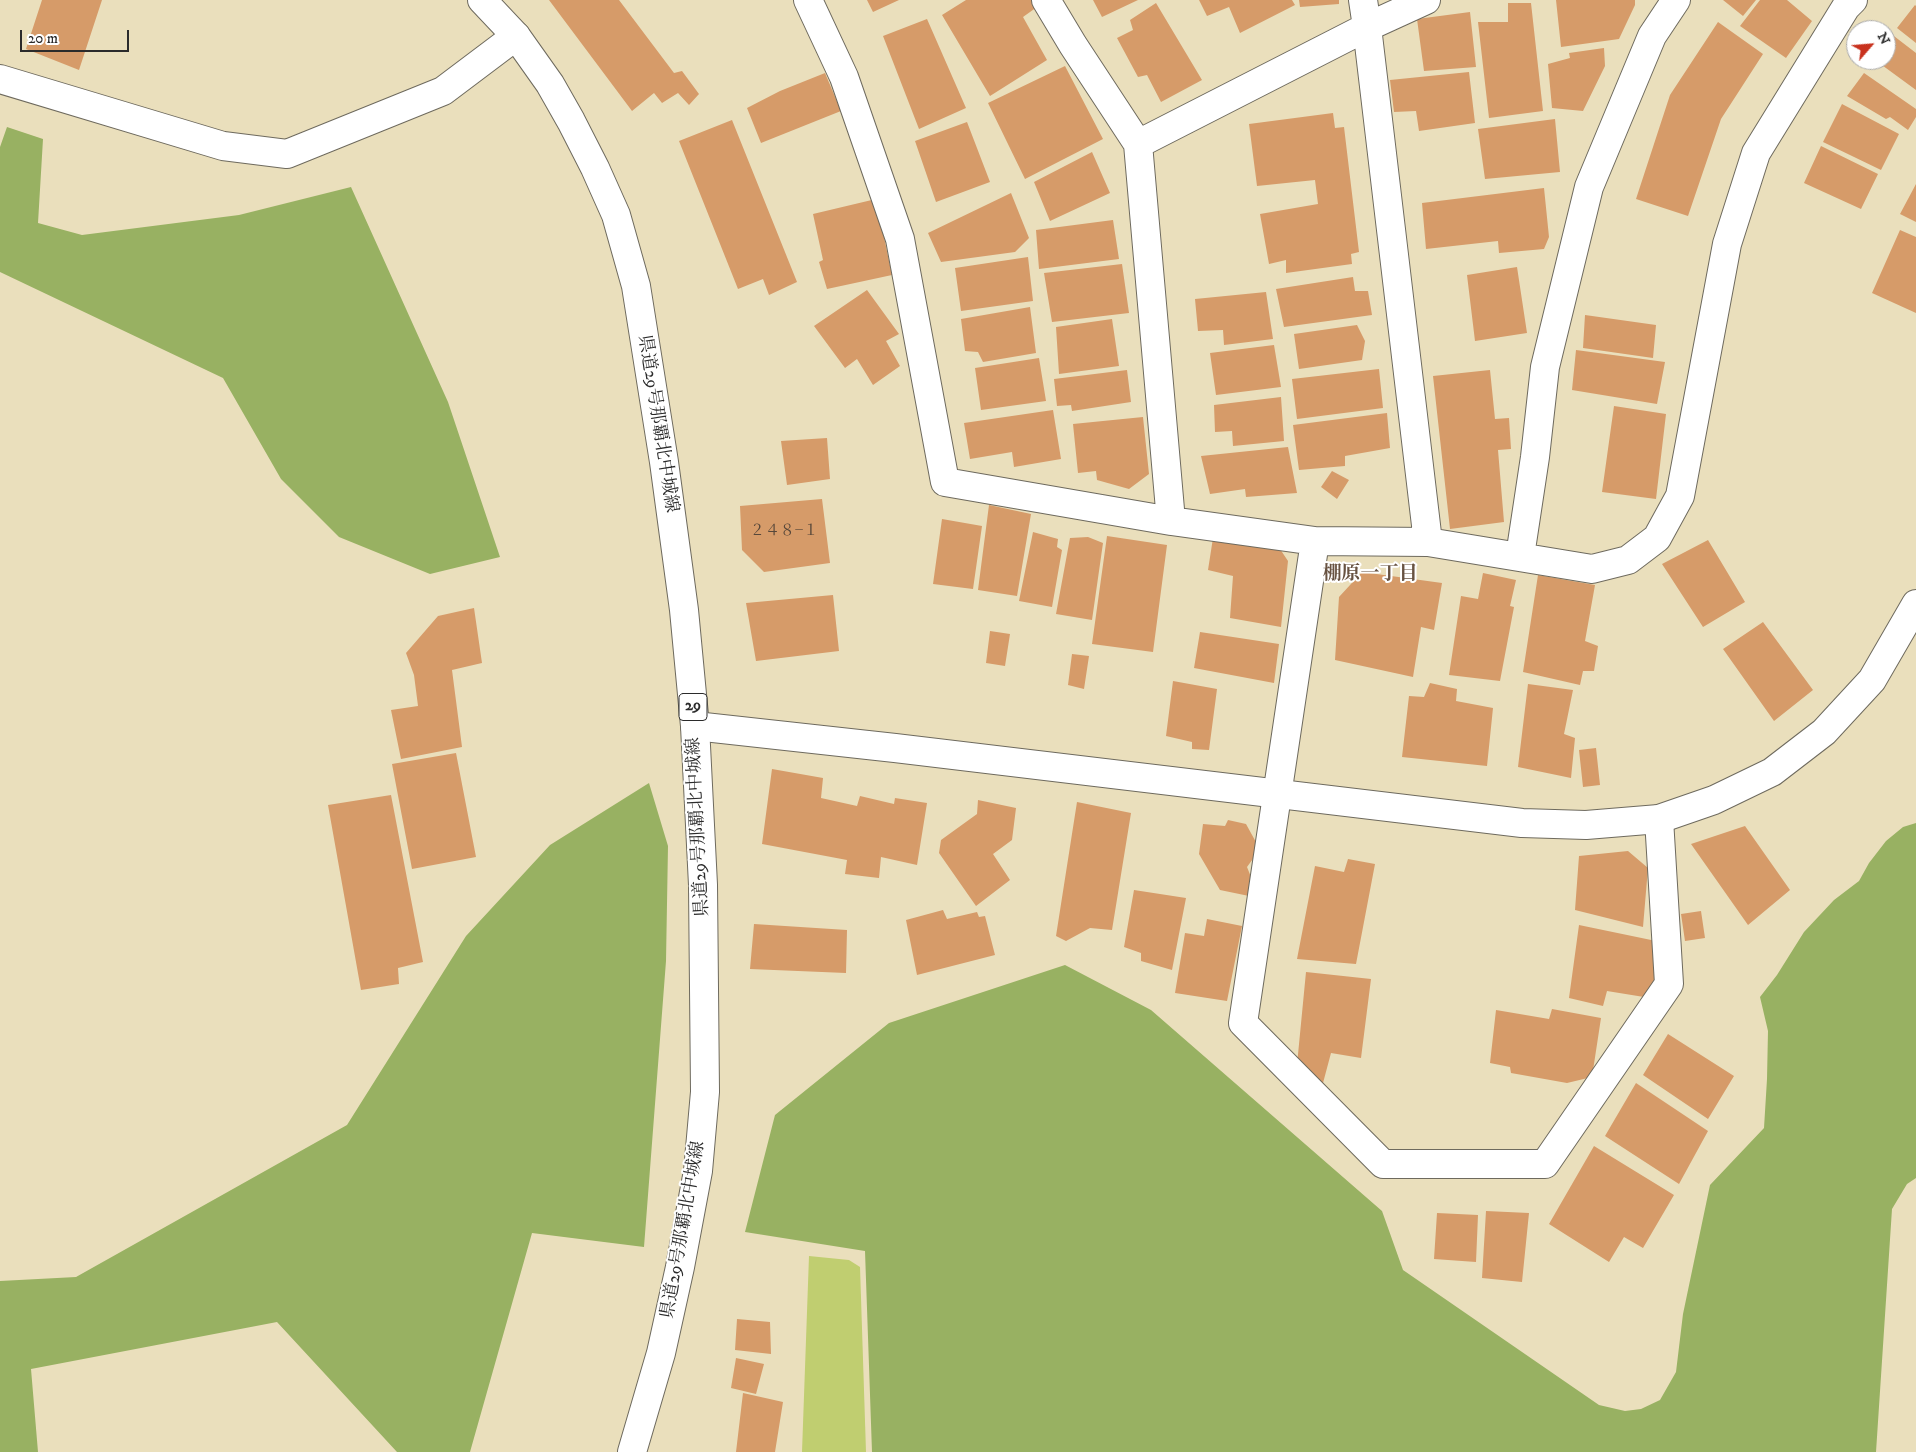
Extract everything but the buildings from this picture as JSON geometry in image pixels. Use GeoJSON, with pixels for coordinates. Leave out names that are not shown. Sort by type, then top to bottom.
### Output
{"type":"FeatureCollection","features":[{"type":"Feature","properties":{"kind":"street","name":"県道29号那覇北中城線"},"geometry":{"type":"LineString","coordinates":[[482,0],[516,36],[550,84],[571,120],[616,215],[636,286],[664,462],[684,610],[695,726],[703,885],[704,1102],[698,1171],[680,1267],[661,1353],[632,1452]]}},
{"type":"Feature","properties":{"kind":"street"},"geometry":{"type":"LineString","coordinates":[[808,0],[844,76],[900,240],[945,482],[1171,521],[1315,541],[1428,542],[1592,569],[1628,560],[1657,538],[1680,496],[1727,244],[1756,153],[1846,7],[1853,0]]}},
{"type":"Feature","properties":{"kind":"street"},"geometry":{"type":"LineString","coordinates":[[1046,0],[1138,144],[1171,521]]}},
{"type":"Feature","properties":{"kind":"street"},"geometry":{"type":"LineString","coordinates":[[1362,0],[1367,27],[1428,542]]}},
{"type":"Feature","properties":{"kind":"street"},"geometry":{"type":"LineString","coordinates":[[1138,144],[1367,27],[1426,0]]}},
{"type":"Feature","properties":{"kind":"street"},"geometry":{"type":"LineString","coordinates":[[1520,556],[1535,457],[1545,367],[1589,187],[1652,36],[1676,0]]}},
{"type":"Feature","properties":{"kind":"street"},"geometry":{"type":"LineString","coordinates":[[0,79],[223,146],[287,154],[443,91],[516,36]]}},
{"type":"Feature","properties":{"kind":"street"},"geometry":{"type":"LineString","coordinates":[[1315,541],[1243,1023],[1383,1164],[1545,1164],[1669,984],[1659,820]]}},
{"type":"Feature","properties":{"kind":"street"},"geometry":{"type":"LineString","coordinates":[[695,726],[1522,823],[1586,825],[1659,820],[1714,800],[1772,772],[1824,732],[1872,680],[1916,604]]}},
{"type":"Feature","properties":{"kind":"green space"},"geometry":{"type":"Polygon","coordinates":[[[7,127],[43,139],[38,223],[82,235],[239,215],[351,187],[448,402],[500,557],[430,574],[339,537],[281,479],[223,378],[0,272],[0,147],[7,127]]]}},
{"type":"Feature","properties":{"kind":"green space"},"geometry":{"type":"Polygon","coordinates":[[[649,783],[668,846],[666,961],[644,1247],[532,1233],[470,1452],[397,1452],[277,1322],[31,1369],[38,1452],[0,1452],[0,1281],[76,1277],[347,1125],[466,936],[550,845],[649,783]]]}},
{"type":"Feature","properties":{"kind":"green space"},"geometry":{"type":"Polygon","coordinates":[[[1916,823],[1916,1178],[1907,1184],[1892,1209],[1876,1452],[872,1452],[865,1251],[745,1232],[775,1115],[889,1023],[1065,965],[1151,1010],[1382,1211],[1403,1270],[1599,1405],[1625,1411],[1641,1409],[1660,1400],[1676,1372],[1683,1314],[1710,1185],[1764,1128],[1768,1031],[1760,997],[1777,975],[1804,932],[1834,900],[1859,881],[1869,863],[1886,841],[1903,827],[1916,823]]]}},
{"type":"Feature","properties":{"kind":"green space"},"geometry":{"type":"Polygon","coordinates":[[[809,1256],[849,1260],[860,1267],[866,1452],[802,1452],[809,1256]]]}},
{"type":"Feature","properties":{"kind":"district","name":"棚原一丁目"},"geometry":{"type":"Point","coordinates":[1370,575]}}]}
